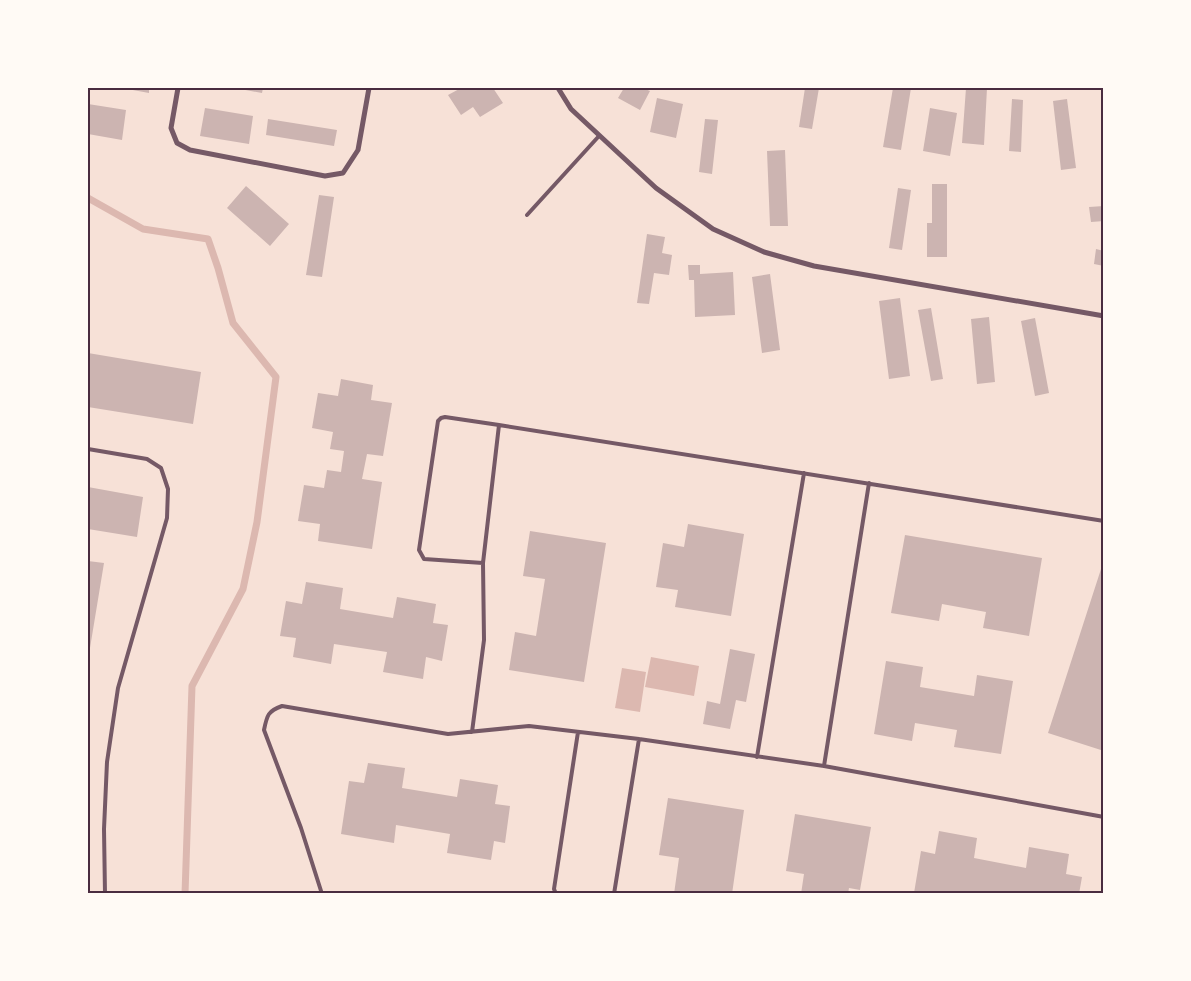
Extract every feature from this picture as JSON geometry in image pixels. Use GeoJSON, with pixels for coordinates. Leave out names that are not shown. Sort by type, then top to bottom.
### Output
{"type":"FeatureCollection","features":[{"type":"Feature","properties":{"kind":"street"},"geometry":{"type":"LineString","coordinates":[[178,88],[171,128],[177,143],[190,150],[325,176],[343,173],[358,150],[369,88]]}},
{"type":"Feature","properties":{"kind":"street"},"geometry":{"type":"LineString","coordinates":[[558,88],[571,109],[656,188],[714,230],[764,252],[814,266],[1104,316]]}},
{"type":"Feature","properties":{"kind":"lane"},"geometry":{"type":"LineString","coordinates":[[527,215],[600,136]]}},
{"type":"Feature","properties":{"kind":"lane"},"geometry":{"type":"LineString","coordinates":[[483,563],[424,559],[419,550],[438,421],[441,418],[499,425],[1104,521]]}},
{"type":"Feature","properties":{"kind":"lane"},"geometry":{"type":"LineString","coordinates":[[472,732],[484,640],[483,563],[499,425]]}},
{"type":"Feature","properties":{"kind":"lane"},"geometry":{"type":"LineString","coordinates":[[88,449],[147,459],[161,468],[165,475],[168,490],[167,518],[118,688],[107,762],[104,828],[105,894]]}},
{"type":"Feature","properties":{"kind":"lane"},"geometry":{"type":"LineString","coordinates":[[757,757],[804,473]]}},
{"type":"Feature","properties":{"kind":"lane"},"geometry":{"type":"LineString","coordinates":[[824,766],[869,483]]}},
{"type":"Feature","properties":{"kind":"lane"},"geometry":{"type":"LineString","coordinates":[[322,894],[301,828],[264,730],[266,717],[272,709],[282,706],[448,734],[529,726],[640,739],[824,766],[1104,817]]}},
{"type":"Feature","properties":{"kind":"lane"},"geometry":{"type":"LineString","coordinates":[[556,894],[554,889],[578,732]]}},
{"type":"Feature","properties":{"kind":"lane"},"geometry":{"type":"LineString","coordinates":[[614,894],[640,739]]}},
{"type":"Feature","properties":{"kind":"shaded area"},"geometry":{"type":"Polygon","coordinates":[[[651,657],[699,666],[694,696],[645,687],[651,657]]]}},
{"type":"Feature","properties":{"kind":"shaded area"},"geometry":{"type":"Polygon","coordinates":[[[622,668],[646,672],[640,712],[615,708],[622,668]]]}},
{"type":"Feature","properties":{"kind":"building"},"geometry":{"type":"Polygon","coordinates":[[[122,88],[149,88],[149,93],[122,88]]]}},
{"type":"Feature","properties":{"kind":"building"},"geometry":{"type":"Polygon","coordinates":[[[235,88],[263,88],[262,93],[235,88]]]}},
{"type":"Feature","properties":{"kind":"building"},"geometry":{"type":"Polygon","coordinates":[[[461,88],[493,88],[503,103],[480,117],[473,107],[461,115],[448,95],[461,88]]]}},
{"type":"Feature","properties":{"kind":"building"},"geometry":{"type":"Polygon","coordinates":[[[624,88],[643,88],[650,91],[640,110],[618,98],[624,88]]]}},
{"type":"Feature","properties":{"kind":"building"},"geometry":{"type":"Polygon","coordinates":[[[805,88],[819,88],[812,129],[799,127],[805,88]]]}},
{"type":"Feature","properties":{"kind":"building"},"geometry":{"type":"Polygon","coordinates":[[[893,88],[911,88],[901,150],[883,147],[893,88]]]}},
{"type":"Feature","properties":{"kind":"building"},"geometry":{"type":"Polygon","coordinates":[[[966,88],[987,88],[984,145],[962,143],[966,88]]]}},
{"type":"Feature","properties":{"kind":"building"},"geometry":{"type":"Polygon","coordinates":[[[657,98],[683,104],[676,138],[650,132],[657,98]]]}},
{"type":"Feature","properties":{"kind":"building"},"geometry":{"type":"Polygon","coordinates":[[[1012,99],[1023,100],[1021,152],[1009,151],[1012,99]]]}},
{"type":"Feature","properties":{"kind":"building"},"geometry":{"type":"Polygon","coordinates":[[[1067,99],[1076,168],[1061,170],[1053,101],[1067,99]]]}},
{"type":"Feature","properties":{"kind":"building"},"geometry":{"type":"Polygon","coordinates":[[[88,104],[126,110],[122,140],[88,134],[88,104]]]}},
{"type":"Feature","properties":{"kind":"building"},"geometry":{"type":"Polygon","coordinates":[[[205,108],[253,116],[249,144],[200,136],[205,108]]]}},
{"type":"Feature","properties":{"kind":"building"},"geometry":{"type":"Polygon","coordinates":[[[930,108],[957,113],[950,156],[923,151],[930,108]]]}},
{"type":"Feature","properties":{"kind":"building"},"geometry":{"type":"Polygon","coordinates":[[[268,119],[337,130],[334,146],[266,135],[268,119]]]}},
{"type":"Feature","properties":{"kind":"building"},"geometry":{"type":"Polygon","coordinates":[[[705,119],[718,120],[712,174],[699,172],[705,119]]]}},
{"type":"Feature","properties":{"kind":"building"},"geometry":{"type":"Polygon","coordinates":[[[785,150],[788,226],[770,226],[767,151],[785,150]]]}},
{"type":"Feature","properties":{"kind":"building"},"geometry":{"type":"Polygon","coordinates":[[[932,184],[947,184],[947,257],[927,257],[927,223],[932,223],[932,184]]]}},
{"type":"Feature","properties":{"kind":"building"},"geometry":{"type":"Polygon","coordinates":[[[246,186],[289,224],[270,246],[227,208],[246,186]]]}},
{"type":"Feature","properties":{"kind":"building"},"geometry":{"type":"Polygon","coordinates":[[[898,188],[911,190],[902,250],[889,248],[898,188]]]}},
{"type":"Feature","properties":{"kind":"building"},"geometry":{"type":"Polygon","coordinates":[[[319,195],[334,197],[322,277],[306,275],[319,195]]]}},
{"type":"Feature","properties":{"kind":"building"},"geometry":{"type":"Polygon","coordinates":[[[1104,206],[1104,221],[1091,222],[1089,207],[1104,206]]]}},
{"type":"Feature","properties":{"kind":"building"},"geometry":{"type":"Polygon","coordinates":[[[647,234],[665,237],[662,253],[672,255],[669,275],[654,273],[649,304],[637,303],[647,234]]]}},
{"type":"Feature","properties":{"kind":"building"},"geometry":{"type":"Polygon","coordinates":[[[1096,249],[1104,251],[1104,266],[1094,264],[1096,249]]]}},
{"type":"Feature","properties":{"kind":"building"},"geometry":{"type":"Polygon","coordinates":[[[688,265],[700,265],[700,274],[733,272],[735,315],[695,317],[694,280],[689,280],[688,265]]]}},
{"type":"Feature","properties":{"kind":"building"},"geometry":{"type":"Polygon","coordinates":[[[770,274],[780,350],[762,353],[752,277],[770,274]]]}},
{"type":"Feature","properties":{"kind":"building"},"geometry":{"type":"Polygon","coordinates":[[[900,298],[910,376],[889,379],[879,301],[900,298]]]}},
{"type":"Feature","properties":{"kind":"building"},"geometry":{"type":"Polygon","coordinates":[[[931,308],[943,379],[931,381],[918,310],[931,308]]]}},
{"type":"Feature","properties":{"kind":"building"},"geometry":{"type":"Polygon","coordinates":[[[989,317],[995,382],[977,384],[971,319],[989,317]]]}},
{"type":"Feature","properties":{"kind":"building"},"geometry":{"type":"Polygon","coordinates":[[[1035,318],[1049,393],[1035,396],[1021,321],[1035,318]]]}},
{"type":"Feature","properties":{"kind":"building"},"geometry":{"type":"Polygon","coordinates":[[[88,353],[201,372],[193,424],[88,407],[88,353]]]}},
{"type":"Feature","properties":{"kind":"building"},"geometry":{"type":"Polygon","coordinates":[[[341,379],[373,385],[371,400],[392,403],[383,456],[367,454],[362,479],[382,482],[372,549],[318,541],[320,524],[298,521],[304,485],[324,488],[327,470],[341,472],[344,451],[330,449],[333,432],[312,428],[318,393],[338,396],[341,379]]]}},
{"type":"Feature","properties":{"kind":"building"},"geometry":{"type":"Polygon","coordinates":[[[88,487],[143,497],[137,537],[88,529],[88,487]]]}},
{"type":"Feature","properties":{"kind":"building"},"geometry":{"type":"Polygon","coordinates":[[[688,524],[744,534],[731,616],[675,607],[678,590],[656,587],[663,543],[684,547],[688,524]]]}},
{"type":"Feature","properties":{"kind":"building"},"geometry":{"type":"Polygon","coordinates":[[[530,531],[606,543],[584,682],[509,670],[515,632],[536,636],[545,579],[523,576],[530,531]]]}},
{"type":"Feature","properties":{"kind":"building"},"geometry":{"type":"Polygon","coordinates":[[[905,535],[1042,558],[1029,636],[983,628],[986,612],[942,604],[939,621],[891,613],[905,535]]]}},
{"type":"Feature","properties":{"kind":"building"},"geometry":{"type":"Polygon","coordinates":[[[88,561],[104,563],[89,654],[88,654],[88,561]]]}},
{"type":"Feature","properties":{"kind":"building"},"geometry":{"type":"Polygon","coordinates":[[[1101,569],[1104,570],[1104,751],[1048,733],[1101,569]]]}},
{"type":"Feature","properties":{"kind":"building"},"geometry":{"type":"Polygon","coordinates":[[[306,582],[343,588],[340,609],[393,618],[397,597],[436,604],[433,623],[448,625],[442,661],[426,657],[423,679],[383,672],[387,652],[334,644],[331,664],[293,657],[296,638],[280,636],[286,601],[302,604],[306,582]]]}},
{"type":"Feature","properties":{"kind":"building"},"geometry":{"type":"Polygon","coordinates":[[[730,649],[755,654],[746,702],[736,700],[730,729],[703,724],[707,701],[720,704],[730,649]]]}},
{"type":"Feature","properties":{"kind":"building"},"geometry":{"type":"Polygon","coordinates":[[[886,661],[923,667],[920,687],[974,696],[977,675],[1013,681],[1001,754],[954,747],[957,730],[915,723],[912,741],[874,734],[886,661]]]}},
{"type":"Feature","properties":{"kind":"building"},"geometry":{"type":"Polygon","coordinates":[[[368,763],[405,768],[402,788],[457,797],[460,779],[498,785],[495,804],[510,806],[505,843],[494,841],[491,860],[447,853],[450,834],[396,825],[394,843],[341,834],[349,781],[364,783],[368,763]]]}},
{"type":"Feature","properties":{"kind":"building"},"geometry":{"type":"Polygon","coordinates":[[[668,798],[744,810],[732,894],[674,894],[679,858],[659,855],[668,798]]]}},
{"type":"Feature","properties":{"kind":"building"},"geometry":{"type":"Polygon","coordinates":[[[795,814],[871,827],[860,890],[849,888],[848,894],[801,894],[804,874],[786,871],[795,814]]]}},
{"type":"Feature","properties":{"kind":"building"},"geometry":{"type":"Polygon","coordinates":[[[939,831],[977,838],[974,858],[1026,868],[1029,847],[1069,854],[1066,874],[1082,877],[1079,894],[914,893],[921,851],[935,854],[939,831]]]}},
{"type":"Feature","properties":{"kind":"waterway"},"geometry":{"type":"LineString","coordinates":[[88,198],[143,229],[208,239],[233,323],[276,377],[257,522],[243,589],[192,686],[185,894]]}}]}
